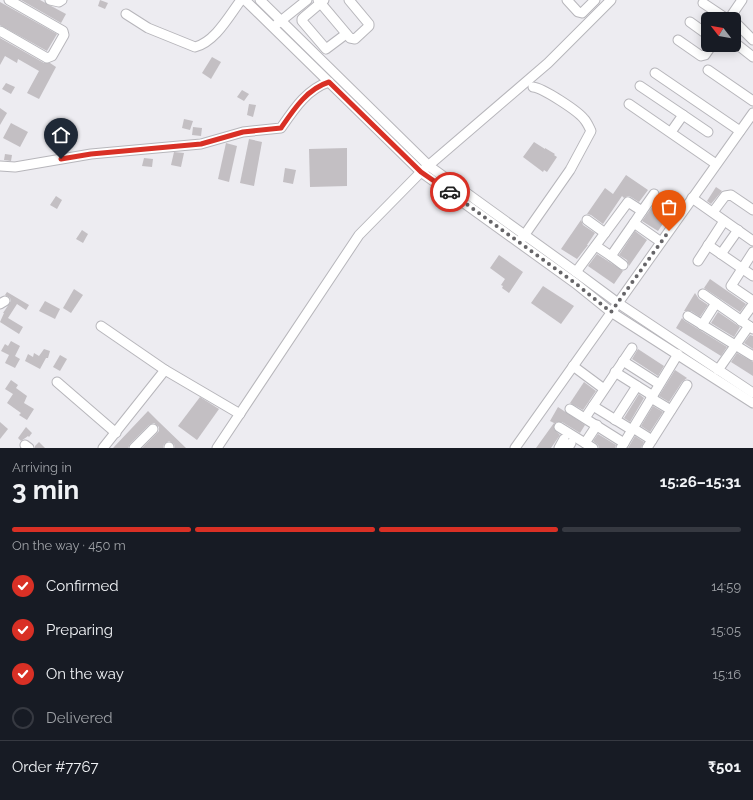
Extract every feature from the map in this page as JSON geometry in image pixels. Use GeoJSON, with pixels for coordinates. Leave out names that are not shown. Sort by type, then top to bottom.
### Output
{"type":"FeatureCollection","features":[{"type":"Feature","properties":{"kind":"street"},"geometry":{"type":"LineString","coordinates":[[0,31],[47,58],[52,56],[64,35],[63,31],[9,0]]}},
{"type":"Feature","properties":{"kind":"street"},"geometry":{"type":"LineString","coordinates":[[50,0],[59,2],[62,0]]}},
{"type":"Feature","properties":{"kind":"street"},"geometry":{"type":"LineString","coordinates":[[126,14],[148,28],[195,47],[202,46],[217,32],[241,0]]}},
{"type":"Feature","properties":{"kind":"street"},"geometry":{"type":"LineString","coordinates":[[245,0],[329,82],[425,169],[521,239],[611,312],[753,402]]}},
{"type":"Feature","properties":{"kind":"street"},"geometry":{"type":"LineString","coordinates":[[260,0],[425,169]]}},
{"type":"Feature","properties":{"kind":"street"},"geometry":{"type":"LineString","coordinates":[[273,27],[307,0]]}},
{"type":"Feature","properties":{"kind":"street"},"geometry":{"type":"LineString","coordinates":[[346,34],[326,49],[307,27],[302,18],[321,1],[346,34],[350,38],[355,38],[369,26],[369,24],[349,0]]}},
{"type":"Feature","properties":{"kind":"street"},"geometry":{"type":"LineString","coordinates":[[567,0],[578,12],[582,13],[595,0]]}},
{"type":"Feature","properties":{"kind":"street"},"geometry":{"type":"LineString","coordinates":[[217,448],[358,235],[425,169],[548,63],[611,0]]}},
{"type":"Feature","properties":{"kind":"street"},"geometry":{"type":"LineString","coordinates":[[734,12],[742,0]]}},
{"type":"Feature","properties":{"kind":"street"},"geometry":{"type":"LineString","coordinates":[[703,3],[718,12]]}},
{"type":"Feature","properties":{"kind":"street"},"geometry":{"type":"LineString","coordinates":[[690,22],[701,30]]}},
{"type":"Feature","properties":{"kind":"street"},"geometry":{"type":"LineString","coordinates":[[741,29],[753,40]]}},
{"type":"Feature","properties":{"kind":"street"},"geometry":{"type":"LineString","coordinates":[[678,40],[701,56],[705,56],[708,52]]}},
{"type":"Feature","properties":{"kind":"street"},"geometry":{"type":"LineString","coordinates":[[741,48],[753,57]]}},
{"type":"Feature","properties":{"kind":"street"},"geometry":{"type":"LineString","coordinates":[[708,70],[753,101]]}},
{"type":"Feature","properties":{"kind":"street"},"geometry":{"type":"LineString","coordinates":[[656,73],[740,131]]}},
{"type":"Feature","properties":{"kind":"street"},"geometry":{"type":"LineString","coordinates":[[0,166],[15,167],[91,154],[201,144],[243,132],[281,128],[309,92],[320,85],[329,82]]}},
{"type":"Feature","properties":{"kind":"street"},"geometry":{"type":"LineString","coordinates":[[640,86],[708,132]]}},
{"type":"Feature","properties":{"kind":"street"},"geometry":{"type":"LineString","coordinates":[[521,239],[570,170],[591,130],[584,119],[552,96],[533,87]]}},
{"type":"Feature","properties":{"kind":"street"},"geometry":{"type":"LineString","coordinates":[[629,104],[716,164]]}},
{"type":"Feature","properties":{"kind":"street"},"geometry":{"type":"LineString","coordinates":[[519,446],[573,366],[753,113]]}},
{"type":"Feature","properties":{"kind":"street"},"geometry":{"type":"LineString","coordinates":[[671,132],[683,115]]}},
{"type":"Feature","properties":{"kind":"street"},"geometry":{"type":"LineString","coordinates":[[611,256],[654,194]]}},
{"type":"Feature","properties":{"kind":"street"},"geometry":{"type":"LineString","coordinates":[[713,212],[728,194],[753,210]]}},
{"type":"Feature","properties":{"kind":"street"},"geometry":{"type":"LineString","coordinates":[[692,198],[753,241]]}},
{"type":"Feature","properties":{"kind":"street"},"geometry":{"type":"LineString","coordinates":[[576,272],[627,203],[629,202],[642,211]]}},
{"type":"Feature","properties":{"kind":"street"},"geometry":{"type":"LineString","coordinates":[[586,220],[605,233]]}},
{"type":"Feature","properties":{"kind":"street"},"geometry":{"type":"LineString","coordinates":[[698,260],[724,220]]}},
{"type":"Feature","properties":{"kind":"street"},"geometry":{"type":"LineString","coordinates":[[634,223],[661,242]]}},
{"type":"Feature","properties":{"kind":"street"},"geometry":{"type":"LineString","coordinates":[[721,254],[738,230]]}},
{"type":"Feature","properties":{"kind":"street"},"geometry":{"type":"LineString","coordinates":[[521,239],[576,272],[618,303],[753,393]]}},
{"type":"Feature","properties":{"kind":"street"},"geometry":{"type":"LineString","coordinates":[[708,245],[753,276]]}},
{"type":"Feature","properties":{"kind":"street"},"geometry":{"type":"LineString","coordinates":[[596,246],[623,265]]}},
{"type":"Feature","properties":{"kind":"street"},"geometry":{"type":"LineString","coordinates":[[718,370],[748,325],[752,304],[731,286],[753,252]]}},
{"type":"Feature","properties":{"kind":"street"},"geometry":{"type":"LineString","coordinates":[[703,294],[748,325]]}},
{"type":"Feature","properties":{"kind":"street"},"geometry":{"type":"LineString","coordinates":[[702,325],[716,303]]}},
{"type":"Feature","properties":{"kind":"street"},"geometry":{"type":"LineString","coordinates":[[688,316],[753,356]]}},
{"type":"Feature","properties":{"kind":"street"},"geometry":{"type":"LineString","coordinates":[[101,326],[165,370],[240,414]]}},
{"type":"Feature","properties":{"kind":"street"},"geometry":{"type":"LineString","coordinates":[[585,418],[632,348]]}},
{"type":"Feature","properties":{"kind":"street"},"geometry":{"type":"LineString","coordinates":[[570,409],[597,425],[623,445],[678,354]]}},
{"type":"Feature","properties":{"kind":"street"},"geometry":{"type":"LineString","coordinates":[[623,361],[659,384]]}},
{"type":"Feature","properties":{"kind":"street"},"geometry":{"type":"LineString","coordinates":[[573,366],[604,389]]}},
{"type":"Feature","properties":{"kind":"street"},"geometry":{"type":"LineString","coordinates":[[103,448],[165,370]]}},
{"type":"Feature","properties":{"kind":"street"},"geometry":{"type":"LineString","coordinates":[[615,372],[671,410]]}},
{"type":"Feature","properties":{"kind":"street"},"geometry":{"type":"LineString","coordinates":[[57,382],[116,432]]}},
{"type":"Feature","properties":{"kind":"street"},"geometry":{"type":"LineString","coordinates":[[593,406],[632,429],[650,444],[687,385]]}},
{"type":"Feature","properties":{"kind":"street"},"geometry":{"type":"LineString","coordinates":[[615,420],[637,386]]}},
{"type":"Feature","properties":{"kind":"street"},"geometry":{"type":"LineString","coordinates":[[558,427],[589,446],[597,425]]}},
{"type":"Feature","properties":{"kind":"street"},"geometry":{"type":"LineString","coordinates":[[134,448],[153,429]]}},
{"type":"Feature","properties":{"kind":"street"},"geometry":{"type":"LineString","coordinates":[[559,448],[568,443]]}},
{"type":"Feature","properties":{"kind":"building"},"geometry":{"type":"Polygon","coordinates":[[[21,0],[40,0],[66,14],[61,23],[21,0]]]}},
{"type":"Feature","properties":{"kind":"building"},"geometry":{"type":"Polygon","coordinates":[[[100,0],[108,3],[105,9],[98,6],[100,0]]]}},
{"type":"Feature","properties":{"kind":"building"},"geometry":{"type":"Polygon","coordinates":[[[0,2],[57,34],[47,51],[0,25],[0,2]]]}},
{"type":"Feature","properties":{"kind":"building"},"geometry":{"type":"Polygon","coordinates":[[[0,38],[44,63],[50,63],[56,67],[39,99],[27,93],[39,71],[18,59],[17,63],[5,56],[0,65],[0,38]]]}},
{"type":"Feature","properties":{"kind":"building"},"geometry":{"type":"Polygon","coordinates":[[[212,57],[221,62],[211,79],[202,73],[212,57]]]}},
{"type":"Feature","properties":{"kind":"building"},"geometry":{"type":"Polygon","coordinates":[[[6,83],[15,87],[11,94],[2,89],[6,83]]]}},
{"type":"Feature","properties":{"kind":"building"},"geometry":{"type":"Polygon","coordinates":[[[242,90],[249,94],[244,101],[237,97],[242,90]]]}},
{"type":"Feature","properties":{"kind":"building"},"geometry":{"type":"Polygon","coordinates":[[[249,104],[256,105],[253,117],[247,115],[249,104]]]}},
{"type":"Feature","properties":{"kind":"building"},"geometry":{"type":"Polygon","coordinates":[[[0,108],[7,113],[0,125],[0,108]]]}},
{"type":"Feature","properties":{"kind":"building"},"geometry":{"type":"Polygon","coordinates":[[[184,119],[193,121],[190,130],[182,128],[184,119]]]}},
{"type":"Feature","properties":{"kind":"building"},"geometry":{"type":"Polygon","coordinates":[[[11,123],[28,132],[20,147],[3,138],[11,123]]]}},
{"type":"Feature","properties":{"kind":"building"},"geometry":{"type":"Polygon","coordinates":[[[193,127],[202,128],[201,136],[192,135],[193,127]]]}},
{"type":"Feature","properties":{"kind":"building"},"geometry":{"type":"Polygon","coordinates":[[[249,139],[262,142],[254,186],[240,183],[249,139]]]}},
{"type":"Feature","properties":{"kind":"building"},"geometry":{"type":"Polygon","coordinates":[[[534,142],[555,154],[554,155],[557,157],[547,172],[544,170],[543,172],[523,157],[534,142]]]}},
{"type":"Feature","properties":{"kind":"building"},"geometry":{"type":"Polygon","coordinates":[[[226,143],[237,146],[229,182],[218,179],[226,143]]]}},
{"type":"Feature","properties":{"kind":"building"},"geometry":{"type":"Polygon","coordinates":[[[347,148],[347,186],[310,187],[309,149],[347,148]]]}},
{"type":"Feature","properties":{"kind":"building"},"geometry":{"type":"Polygon","coordinates":[[[174,152],[184,153],[181,167],[171,165],[174,152]]]}},
{"type":"Feature","properties":{"kind":"building"},"geometry":{"type":"Polygon","coordinates":[[[5,154],[12,155],[11,161],[4,160],[5,154]]]}},
{"type":"Feature","properties":{"kind":"building"},"geometry":{"type":"Polygon","coordinates":[[[144,158],[153,159],[152,167],[142,166],[144,158]]]}},
{"type":"Feature","properties":{"kind":"building"},"geometry":{"type":"Polygon","coordinates":[[[285,168],[296,170],[293,184],[283,182],[285,168]]]}},
{"type":"Feature","properties":{"kind":"building"},"geometry":{"type":"Polygon","coordinates":[[[626,175],[648,190],[639,202],[631,197],[628,196],[624,198],[622,196],[603,224],[591,215],[587,214],[605,188],[613,194],[626,175]]]}},
{"type":"Feature","properties":{"kind":"building"},"geometry":{"type":"Polygon","coordinates":[[[716,187],[722,191],[711,204],[707,201],[716,187]]]}},
{"type":"Feature","properties":{"kind":"building"},"geometry":{"type":"Polygon","coordinates":[[[661,192],[677,203],[658,231],[642,221],[661,192]]]}},
{"type":"Feature","properties":{"kind":"building"},"geometry":{"type":"Polygon","coordinates":[[[56,196],[62,200],[57,209],[50,205],[56,196]]]}},
{"type":"Feature","properties":{"kind":"building"},"geometry":{"type":"Polygon","coordinates":[[[581,220],[583,225],[595,233],[577,259],[561,249],[581,220]]]}},
{"type":"Feature","properties":{"kind":"building"},"geometry":{"type":"Polygon","coordinates":[[[82,230],[88,234],[83,243],[76,239],[82,230]]]}},
{"type":"Feature","properties":{"kind":"building"},"geometry":{"type":"Polygon","coordinates":[[[635,231],[647,240],[629,266],[627,260],[619,255],[635,231]]]}},
{"type":"Feature","properties":{"kind":"building"},"geometry":{"type":"Polygon","coordinates":[[[597,254],[623,271],[614,284],[588,266],[597,254]]]}},
{"type":"Feature","properties":{"kind":"building"},"geometry":{"type":"Polygon","coordinates":[[[499,255],[523,272],[509,293],[502,288],[503,286],[501,285],[505,279],[490,268],[499,255]]]}},
{"type":"Feature","properties":{"kind":"building"},"geometry":{"type":"Polygon","coordinates":[[[710,279],[746,304],[740,312],[704,288],[710,279]]]}},
{"type":"Feature","properties":{"kind":"building"},"geometry":{"type":"Polygon","coordinates":[[[543,286],[574,306],[561,324],[531,303],[543,286]]]}},
{"type":"Feature","properties":{"kind":"building"},"geometry":{"type":"Polygon","coordinates":[[[74,289],[83,295],[71,313],[63,308],[74,289]]]}},
{"type":"Feature","properties":{"kind":"building"},"geometry":{"type":"Polygon","coordinates":[[[7,292],[29,305],[26,310],[17,304],[8,318],[23,327],[19,334],[0,322],[3,313],[11,301],[10,298],[5,295],[7,292]]]}},
{"type":"Feature","properties":{"kind":"building"},"geometry":{"type":"Polygon","coordinates":[[[695,293],[699,299],[708,305],[700,317],[691,311],[684,311],[695,293]]]}},
{"type":"Feature","properties":{"kind":"building"},"geometry":{"type":"Polygon","coordinates":[[[45,301],[60,309],[55,319],[39,311],[45,301]]]}},
{"type":"Feature","properties":{"kind":"building"},"geometry":{"type":"Polygon","coordinates":[[[718,312],[740,327],[734,337],[711,323],[718,312]]]}},
{"type":"Feature","properties":{"kind":"building"},"geometry":{"type":"Polygon","coordinates":[[[682,318],[727,347],[721,356],[676,328],[682,318]]]}},
{"type":"Feature","properties":{"kind":"building"},"geometry":{"type":"Polygon","coordinates":[[[750,335],[753,336],[753,349],[744,343],[750,335]]]}},
{"type":"Feature","properties":{"kind":"building"},"geometry":{"type":"Polygon","coordinates":[[[11,341],[20,346],[15,356],[20,359],[15,368],[5,363],[9,355],[1,351],[5,344],[8,346],[11,341]]]}},
{"type":"Feature","properties":{"kind":"building"},"geometry":{"type":"Polygon","coordinates":[[[44,349],[50,351],[48,358],[46,358],[40,369],[25,361],[28,354],[33,357],[34,353],[39,356],[44,349]]]}},
{"type":"Feature","properties":{"kind":"building"},"geometry":{"type":"Polygon","coordinates":[[[638,349],[664,366],[658,376],[632,359],[638,349]]]}},
{"type":"Feature","properties":{"kind":"building"},"geometry":{"type":"Polygon","coordinates":[[[737,353],[753,362],[753,376],[731,362],[737,353]]]}},
{"type":"Feature","properties":{"kind":"building"},"geometry":{"type":"Polygon","coordinates":[[[60,355],[67,359],[60,371],[53,367],[60,355]]]}},
{"type":"Feature","properties":{"kind":"building"},"geometry":{"type":"Polygon","coordinates":[[[675,370],[687,378],[682,382],[669,402],[659,396],[675,370]]]}},
{"type":"Feature","properties":{"kind":"building"},"geometry":{"type":"Polygon","coordinates":[[[11,380],[18,385],[16,388],[27,396],[24,403],[34,409],[27,420],[19,415],[21,413],[7,403],[13,394],[5,389],[11,380]]]}},
{"type":"Feature","properties":{"kind":"building"},"geometry":{"type":"Polygon","coordinates":[[[584,382],[596,391],[583,410],[570,403],[584,382]]]}},
{"type":"Feature","properties":{"kind":"building"},"geometry":{"type":"Polygon","coordinates":[[[639,394],[644,398],[630,422],[624,418],[639,394]]]}},
{"type":"Feature","properties":{"kind":"building"},"geometry":{"type":"Polygon","coordinates":[[[200,397],[219,409],[197,440],[178,426],[200,397]]]}},
{"type":"Feature","properties":{"kind":"building"},"geometry":{"type":"Polygon","coordinates":[[[653,406],[663,412],[650,432],[641,426],[653,406]]]}},
{"type":"Feature","properties":{"kind":"building"},"geometry":{"type":"Polygon","coordinates":[[[558,407],[585,425],[580,433],[562,422],[557,422],[554,424],[554,429],[560,435],[551,448],[536,448],[554,423],[550,421],[558,407]]]}},
{"type":"Feature","properties":{"kind":"building"},"geometry":{"type":"Polygon","coordinates":[[[148,411],[186,448],[175,448],[174,444],[169,441],[164,444],[163,448],[142,448],[159,431],[159,427],[154,423],[149,425],[130,444],[128,448],[113,448],[148,411]]]}},
{"type":"Feature","properties":{"kind":"building"},"geometry":{"type":"Polygon","coordinates":[[[0,422],[8,429],[0,439],[0,422]]]}},
{"type":"Feature","properties":{"kind":"building"},"geometry":{"type":"Polygon","coordinates":[[[26,427],[32,433],[29,437],[28,436],[21,441],[18,438],[26,427]]]}},
{"type":"Feature","properties":{"kind":"building"},"geometry":{"type":"Polygon","coordinates":[[[598,434],[616,445],[615,448],[599,448],[593,441],[598,434]]]}},
{"type":"Feature","properties":{"kind":"building"},"geometry":{"type":"Polygon","coordinates":[[[635,436],[644,442],[641,448],[628,448],[635,436]]]}},
{"type":"Feature","properties":{"kind":"building"},"geometry":{"type":"Polygon","coordinates":[[[39,442],[45,448],[35,448],[39,442]]]}},
{"type":"Feature","properties":{"kind":"way so far"},"geometry":{"type":"LineString","coordinates":[[450,192],[575,283],[611,312],[669,231]]}},
{"type":"Feature","properties":{"kind":"route"},"geometry":{"type":"LineString","coordinates":[[61,159],[91,154],[201,144],[243,132],[281,128],[309,92],[320,85],[329,82],[421,172],[450,192]]}}]}
